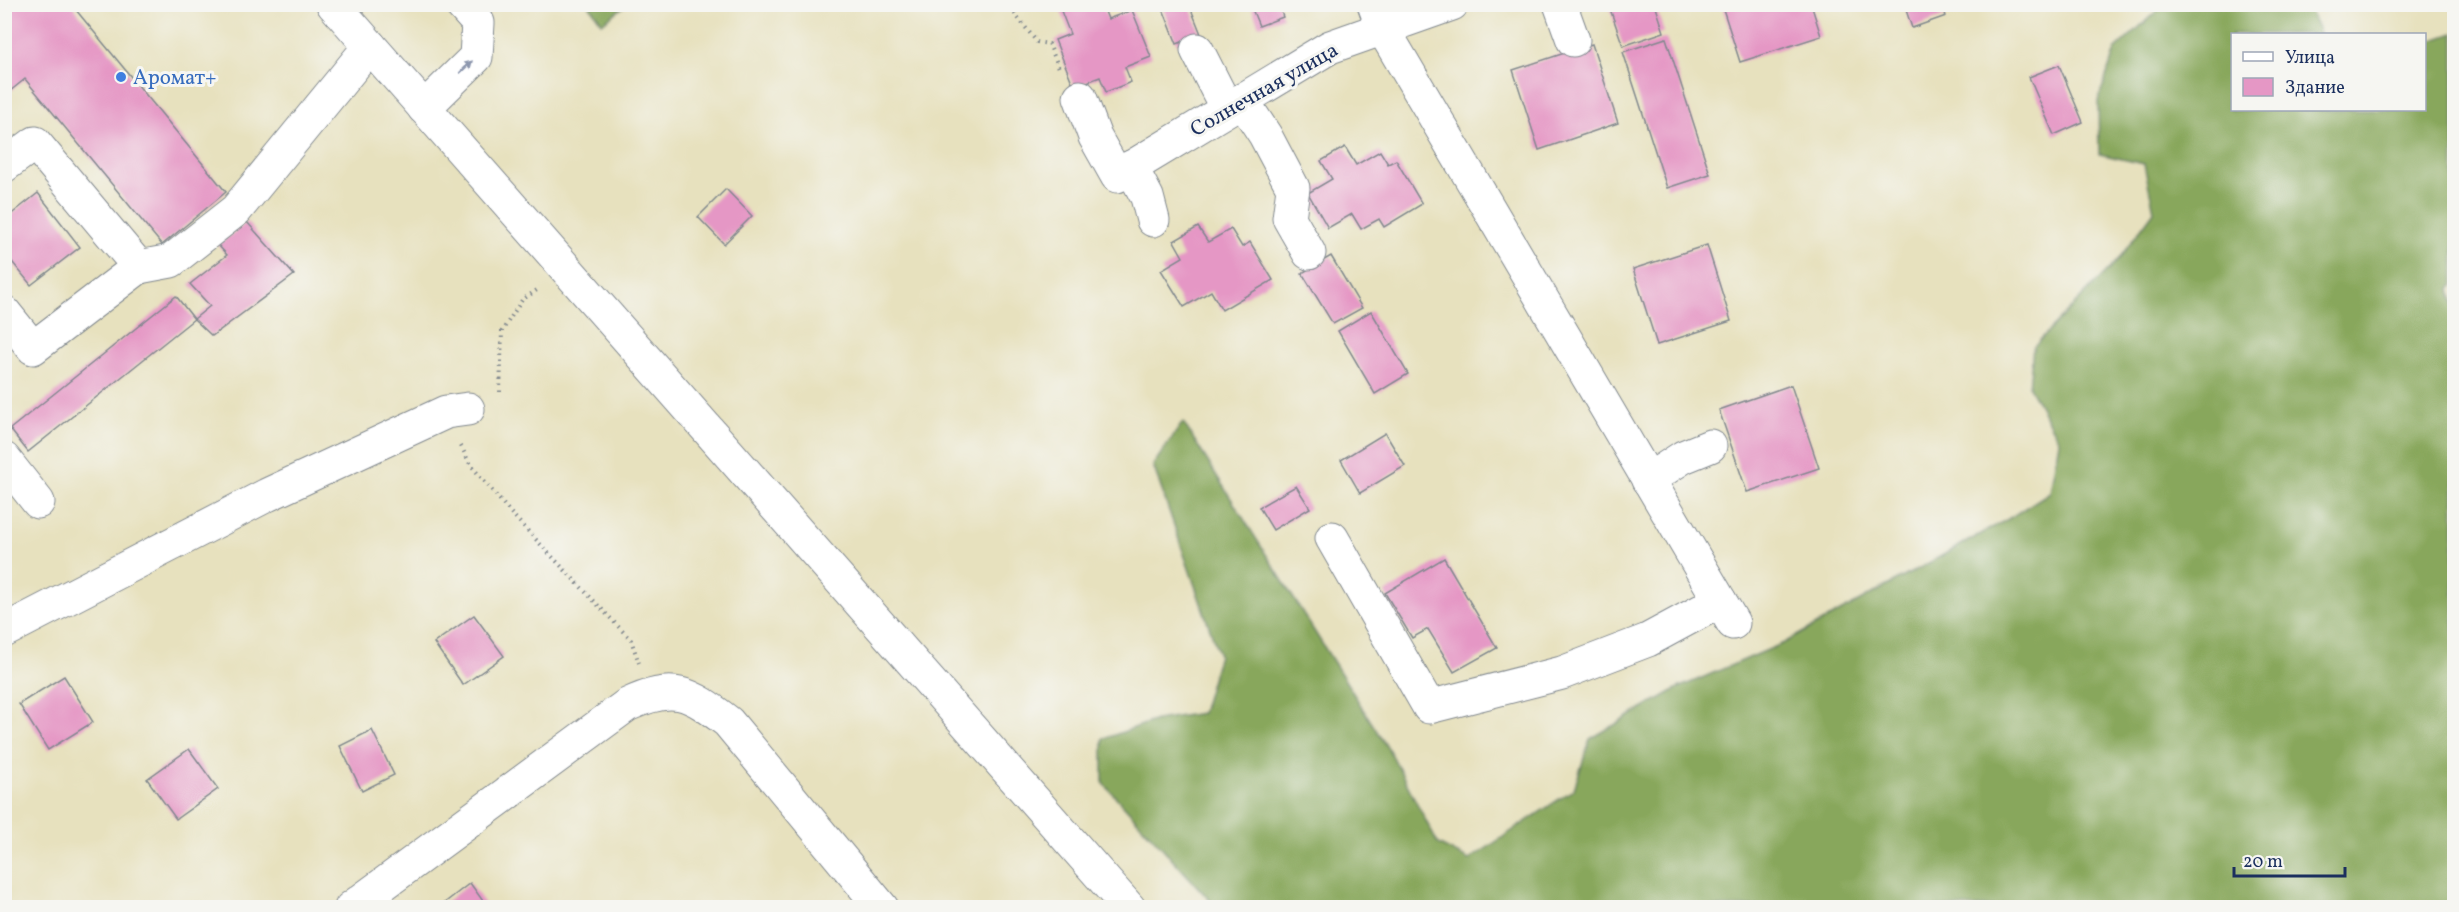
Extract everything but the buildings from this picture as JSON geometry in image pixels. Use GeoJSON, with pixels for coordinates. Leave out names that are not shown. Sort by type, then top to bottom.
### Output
{"type":"FeatureCollection","features":[{"type":"Feature","properties":{"kind":"street"},"geometry":{"type":"LineString","coordinates":[[333,4],[1129,908]]}},
{"type":"Feature","properties":{"kind":"street"},"geometry":{"type":"LineString","coordinates":[[424,108],[476,57],[478,23],[461,4]]}},
{"type":"Feature","properties":{"kind":"street","name":"Солнечная улица"},"geometry":{"type":"LineString","coordinates":[[1124,171],[1378,17],[1452,4]]}},
{"type":"Feature","properties":{"kind":"street"},"geometry":{"type":"LineString","coordinates":[[1560,4],[1573,40]]}},
{"type":"Feature","properties":{"kind":"street"},"geometry":{"type":"LineString","coordinates":[[1332,538],[1429,707],[1562,673],[1726,612],[1378,17]]}},
{"type":"Feature","properties":{"kind":"street"},"geometry":{"type":"LineString","coordinates":[[4,312],[33,348],[139,267],[171,261],[236,210],[370,46]]}},
{"type":"Feature","properties":{"kind":"street"},"geometry":{"type":"LineString","coordinates":[[1197,50],[1235,105],[1264,135],[1293,188],[1289,218],[1309,253]]}},
{"type":"Feature","properties":{"kind":"street"},"geometry":{"type":"LineString","coordinates":[[1080,97],[1095,137],[1147,197],[1153,220]]}},
{"type":"Feature","properties":{"kind":"street"},"geometry":{"type":"LineString","coordinates":[[4,166],[34,143],[139,267]]}},
{"type":"Feature","properties":{"kind":"street"},"geometry":{"type":"LineString","coordinates":[[4,631],[267,495],[457,411]]}},
{"type":"Feature","properties":{"kind":"street"},"geometry":{"type":"LineString","coordinates":[[1648,480],[1683,457],[1710,446]]}},
{"type":"Feature","properties":{"kind":"street"},"geometry":{"type":"LineString","coordinates":[[4,459],[38,502]]}},
{"type":"Feature","properties":{"kind":"street"},"geometry":{"type":"LineString","coordinates":[[351,908],[612,716],[649,695],[676,692],[699,700],[728,722],[882,908]]}},
{"type":"Feature","properties":{"kind":"path"},"geometry":{"type":"LineString","coordinates":[[1006,4],[1036,42],[1049,44],[1068,88],[1080,97]]}},
{"type":"Feature","properties":{"kind":"path"},"geometry":{"type":"LineString","coordinates":[[567,270],[522,300],[502,331],[501,387],[494,411],[457,411],[470,464],[509,511],[632,640],[649,695]]}},
{"type":"Feature","properties":{"kind":"green space"},"geometry":{"type":"Polygon","coordinates":[[[589,5],[626,5],[602,23],[589,5]]]}},
{"type":"Feature","properties":{"kind":"green space"},"geometry":{"type":"Polygon","coordinates":[[[2163,5],[2307,5],[2321,33],[2231,33],[2231,111],[2426,111],[2426,43],[2454,33],[2454,285],[2450,289],[2454,306],[2454,907],[1216,907],[1103,783],[1103,739],[1156,720],[1202,713],[1219,655],[1153,465],[1183,422],[1392,755],[1438,844],[1469,860],[1574,789],[1590,739],[1678,688],[1784,643],[2008,519],[2050,492],[2059,441],[2029,387],[2033,347],[2118,260],[2154,211],[2144,164],[2099,154],[2098,101],[2115,50],[2163,5]]]}},
{"type":"Feature","properties":{"kind":"place","name":"Аромат+"},"geometry":{"type":"Point","coordinates":[121,77]}}]}
